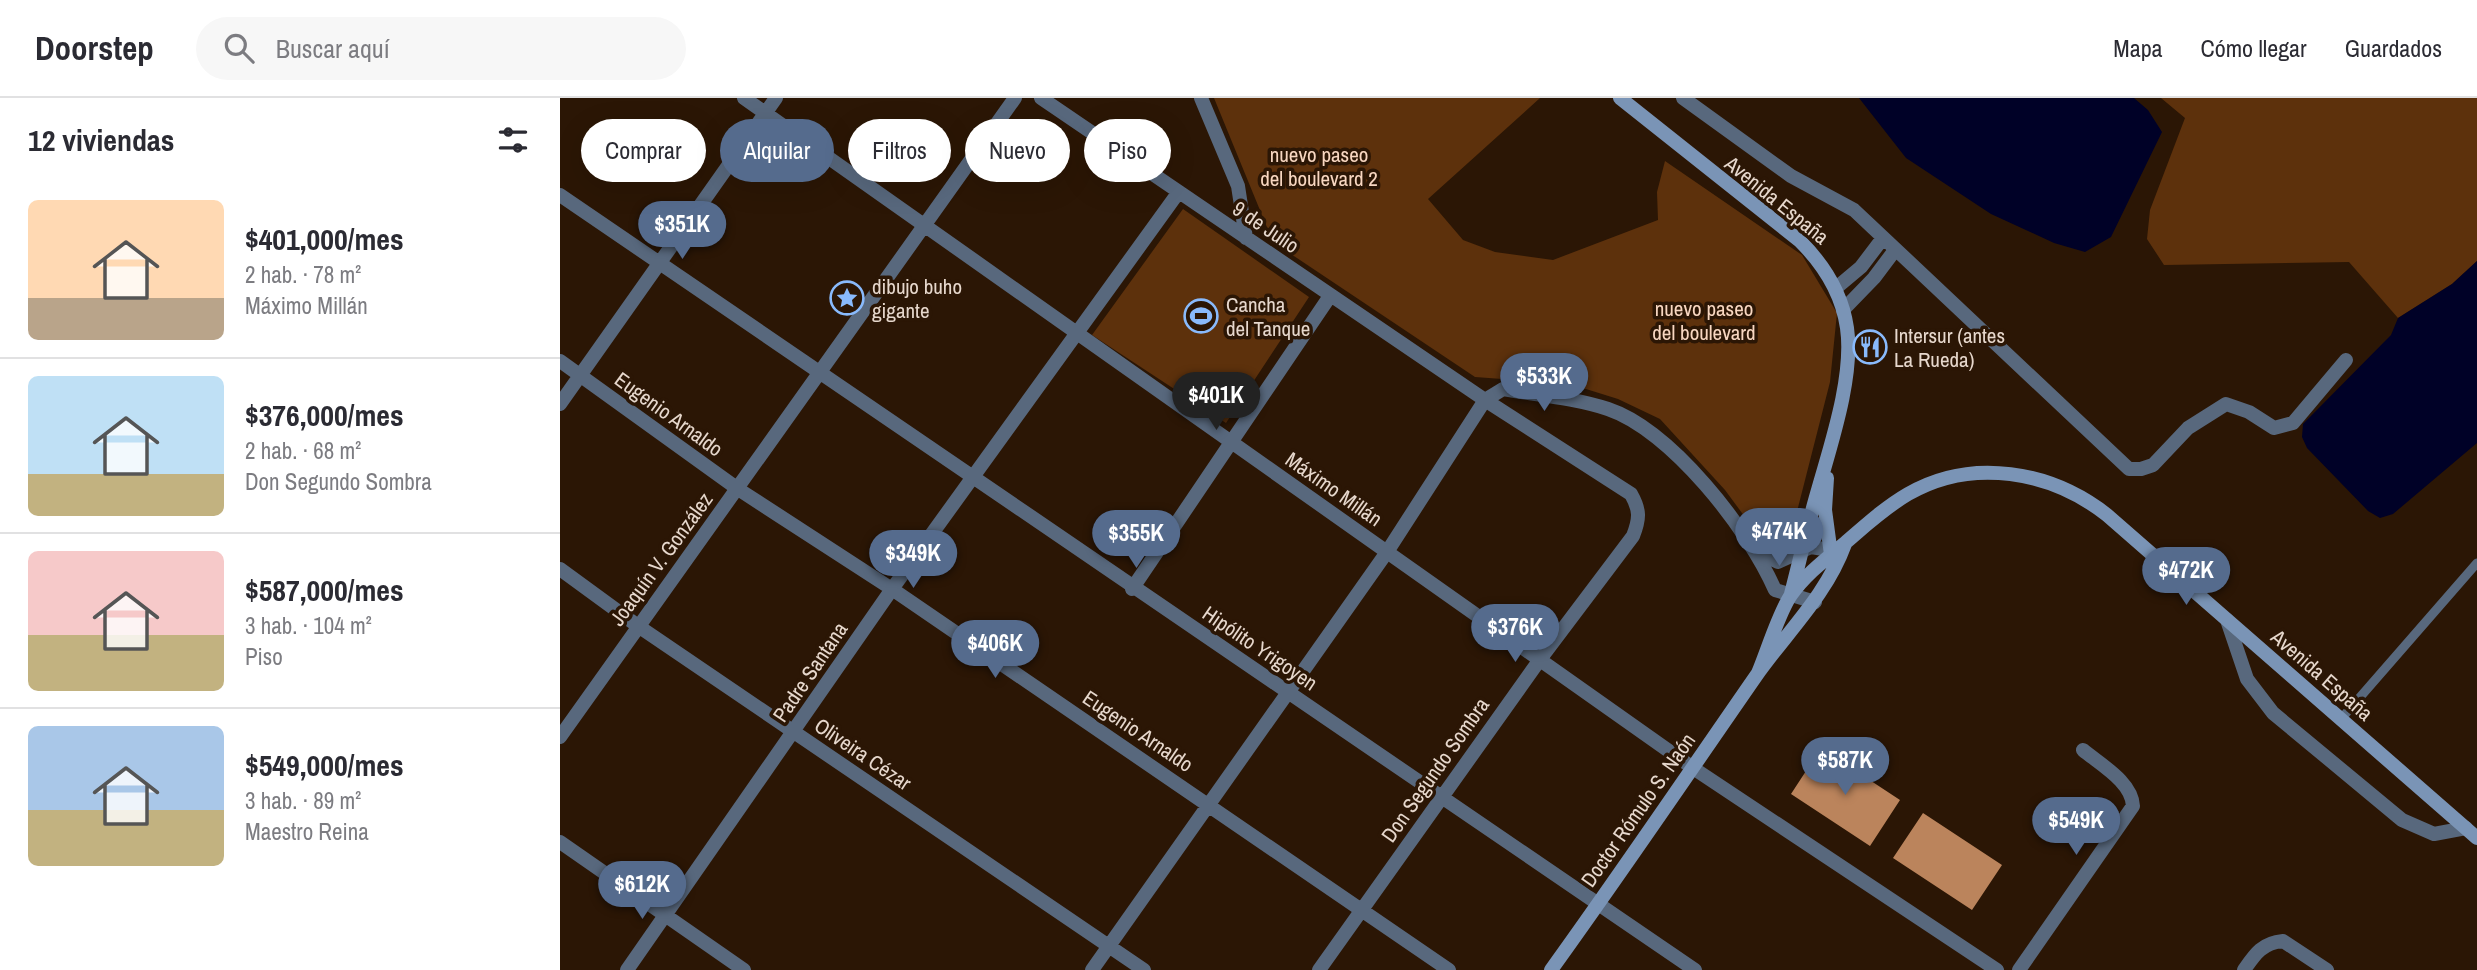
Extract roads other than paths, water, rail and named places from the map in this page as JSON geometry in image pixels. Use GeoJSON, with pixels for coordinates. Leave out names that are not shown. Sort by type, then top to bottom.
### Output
{"type":"FeatureCollection","features":[{"type":"Feature","properties":{"kind":"main road","name":"Avenida España"},"geometry":{"type":"LineString","coordinates":[[1619,98],[1800,241],[1819,261],[1836,288],[1849,344],[1846,369],[1829,451],[1790,596]]}},
{"type":"Feature","properties":{"kind":"main road","name":"Avenida España"},"geometry":{"type":"LineString","coordinates":[[1829,451],[1826,527],[1835,549],[1834,574]]}},
{"type":"Feature","properties":{"kind":"main road","name":"Avenida España"},"geometry":{"type":"LineString","coordinates":[[1835,549],[1909,494],[1938,481],[1993,474],[2030,476],[2060,485],[2083,496],[2472,833]]}},
{"type":"Feature","properties":{"kind":"main road"},"geometry":{"type":"LineString","coordinates":[[1826,527],[1835,533],[1857,532]]}},
{"type":"Feature","properties":{"kind":"main road","name":"Doctor Rómulo S. Naón"},"geometry":{"type":"LineString","coordinates":[[1758,673],[1790,596],[1835,549]]}},
{"type":"Feature","properties":{"kind":"main road","name":"Doctor Rómulo S. Naón"},"geometry":{"type":"LineString","coordinates":[[1551,970],[1758,673],[1834,574]]}},
{"type":"Feature","properties":{"kind":"street","name":"Máximo Millán"},"geometry":{"type":"LineString","coordinates":[[744,98],[1541,658],[1693,768],[1997,970]]}},
{"type":"Feature","properties":{"kind":"street"},"geometry":{"type":"LineString","coordinates":[[560,404],[776,98]]}},
{"type":"Feature","properties":{"kind":"street","name":"Joaquín V. González"},"geometry":{"type":"LineString","coordinates":[[560,737],[1015,98]]}},
{"type":"Feature","properties":{"kind":"street","name":"9 de Julio"},"geometry":{"type":"LineString","coordinates":[[1041,98],[1245,239],[1486,400]]}},
{"type":"Feature","properties":{"kind":"street"},"geometry":{"type":"LineString","coordinates":[[1201,98],[1238,186],[1245,239]]}},
{"type":"Feature","properties":{"kind":"street"},"geometry":{"type":"LineString","coordinates":[[1683,98],[1791,176],[1854,210],[2129,469],[2141,470],[2153,465],[2188,428],[2226,404],[2243,408],[2274,428],[2293,423],[2346,360]]}},
{"type":"Feature","properties":{"kind":"street","name":"Padre Santana"},"geometry":{"type":"LineString","coordinates":[[627,970],[892,589],[1178,193]]}},
{"type":"Feature","properties":{"kind":"street","name":"Hipólito Yrigoyen"},"geometry":{"type":"LineString","coordinates":[[560,195],[821,372],[1132,589],[1289,692],[1695,970]]}},
{"type":"Feature","properties":{"kind":"street"},"geometry":{"type":"LineString","coordinates":[[1836,288],[1861,267],[1883,239]]}},
{"type":"Feature","properties":{"kind":"street"},"geometry":{"type":"LineString","coordinates":[[1843,310],[1874,278],[1895,250]]}},
{"type":"Feature","properties":{"kind":"street"},"geometry":{"type":"LineString","coordinates":[[1132,589],[1330,296]]}},
{"type":"Feature","properties":{"kind":"street","name":"Eugenio Arnaldo"},"geometry":{"type":"LineString","coordinates":[[560,361],[738,489],[892,589],[1449,970]]}},
{"type":"Feature","properties":{"kind":"street"},"geometry":{"type":"LineString","coordinates":[[1092,970],[1387,552],[1486,400],[1503,389],[1609,409],[1644,425],[1696,475],[1757,551],[1775,590],[1815,602]]}},
{"type":"Feature","properties":{"kind":"street","name":"Don Segundo Sombra"},"geometry":{"type":"LineString","coordinates":[[1319,970],[1541,658],[1633,536],[1639,509],[1631,494],[1486,400]]}},
{"type":"Feature","properties":{"kind":"street"},"geometry":{"type":"LineString","coordinates":[[1757,551],[1778,562],[1803,549],[1835,549]]}},
{"type":"Feature","properties":{"kind":"street","name":"Oliveira Cézar"},"geometry":{"type":"LineString","coordinates":[[560,569],[638,626],[1144,970]]}},
{"type":"Feature","properties":{"kind":"street"},"geometry":{"type":"LineString","coordinates":[[2227,620],[2247,679],[2273,713],[2402,820],[2434,834],[2472,833]]}},
{"type":"Feature","properties":{"kind":"street"},"geometry":{"type":"LineString","coordinates":[[2019,970],[2133,806],[2133,797],[2126,787],[2083,750]]}},
{"type":"Feature","properties":{"kind":"street"},"geometry":{"type":"LineString","coordinates":[[560,842],[744,970]]}},
{"type":"Feature","properties":{"kind":"street"},"geometry":{"type":"LineString","coordinates":[[2244,970],[2258,950],[2270,942],[2283,941],[2327,970]]}},
{"type":"Feature","properties":{"kind":"lane"},"geometry":{"type":"LineString","coordinates":[[2341,719],[2477,563]]}},
{"type":"Feature","properties":{"kind":"water"},"geometry":{"type":"Polygon","coordinates":[[[1859,98],[2134,98],[2148,110],[2162,132],[2111,237],[2085,252],[2054,243],[1991,214],[1906,158],[1859,98]]]}},
{"type":"Feature","properties":{"kind":"water"},"geometry":{"type":"Polygon","coordinates":[[[2477,261],[2477,443],[2393,514],[2380,518],[2368,511],[2307,448],[2302,437],[2303,424],[2391,335],[2398,318],[2452,284],[2477,261]]]}},
{"type":"Feature","properties":{"kind":"place","name":"dibujo buho gigante"},"geometry":{"type":"Point","coordinates":[847,298]}},
{"type":"Feature","properties":{"kind":"place","name":"Cancha del Tanque"},"geometry":{"type":"Point","coordinates":[1201,316]}},
{"type":"Feature","properties":{"kind":"place","name":"Intersur (antes La Rueda)"},"geometry":{"type":"Point","coordinates":[1870,347]}},
{"type":"Feature","properties":{"kind":"park label","name":"nuevo paseo del boulevard 2"},"geometry":{"type":"Point","coordinates":[1319,166]}},
{"type":"Feature","properties":{"kind":"park label","name":"nuevo paseo del boulevard"},"geometry":{"type":"Point","coordinates":[1704,320]}}]}
